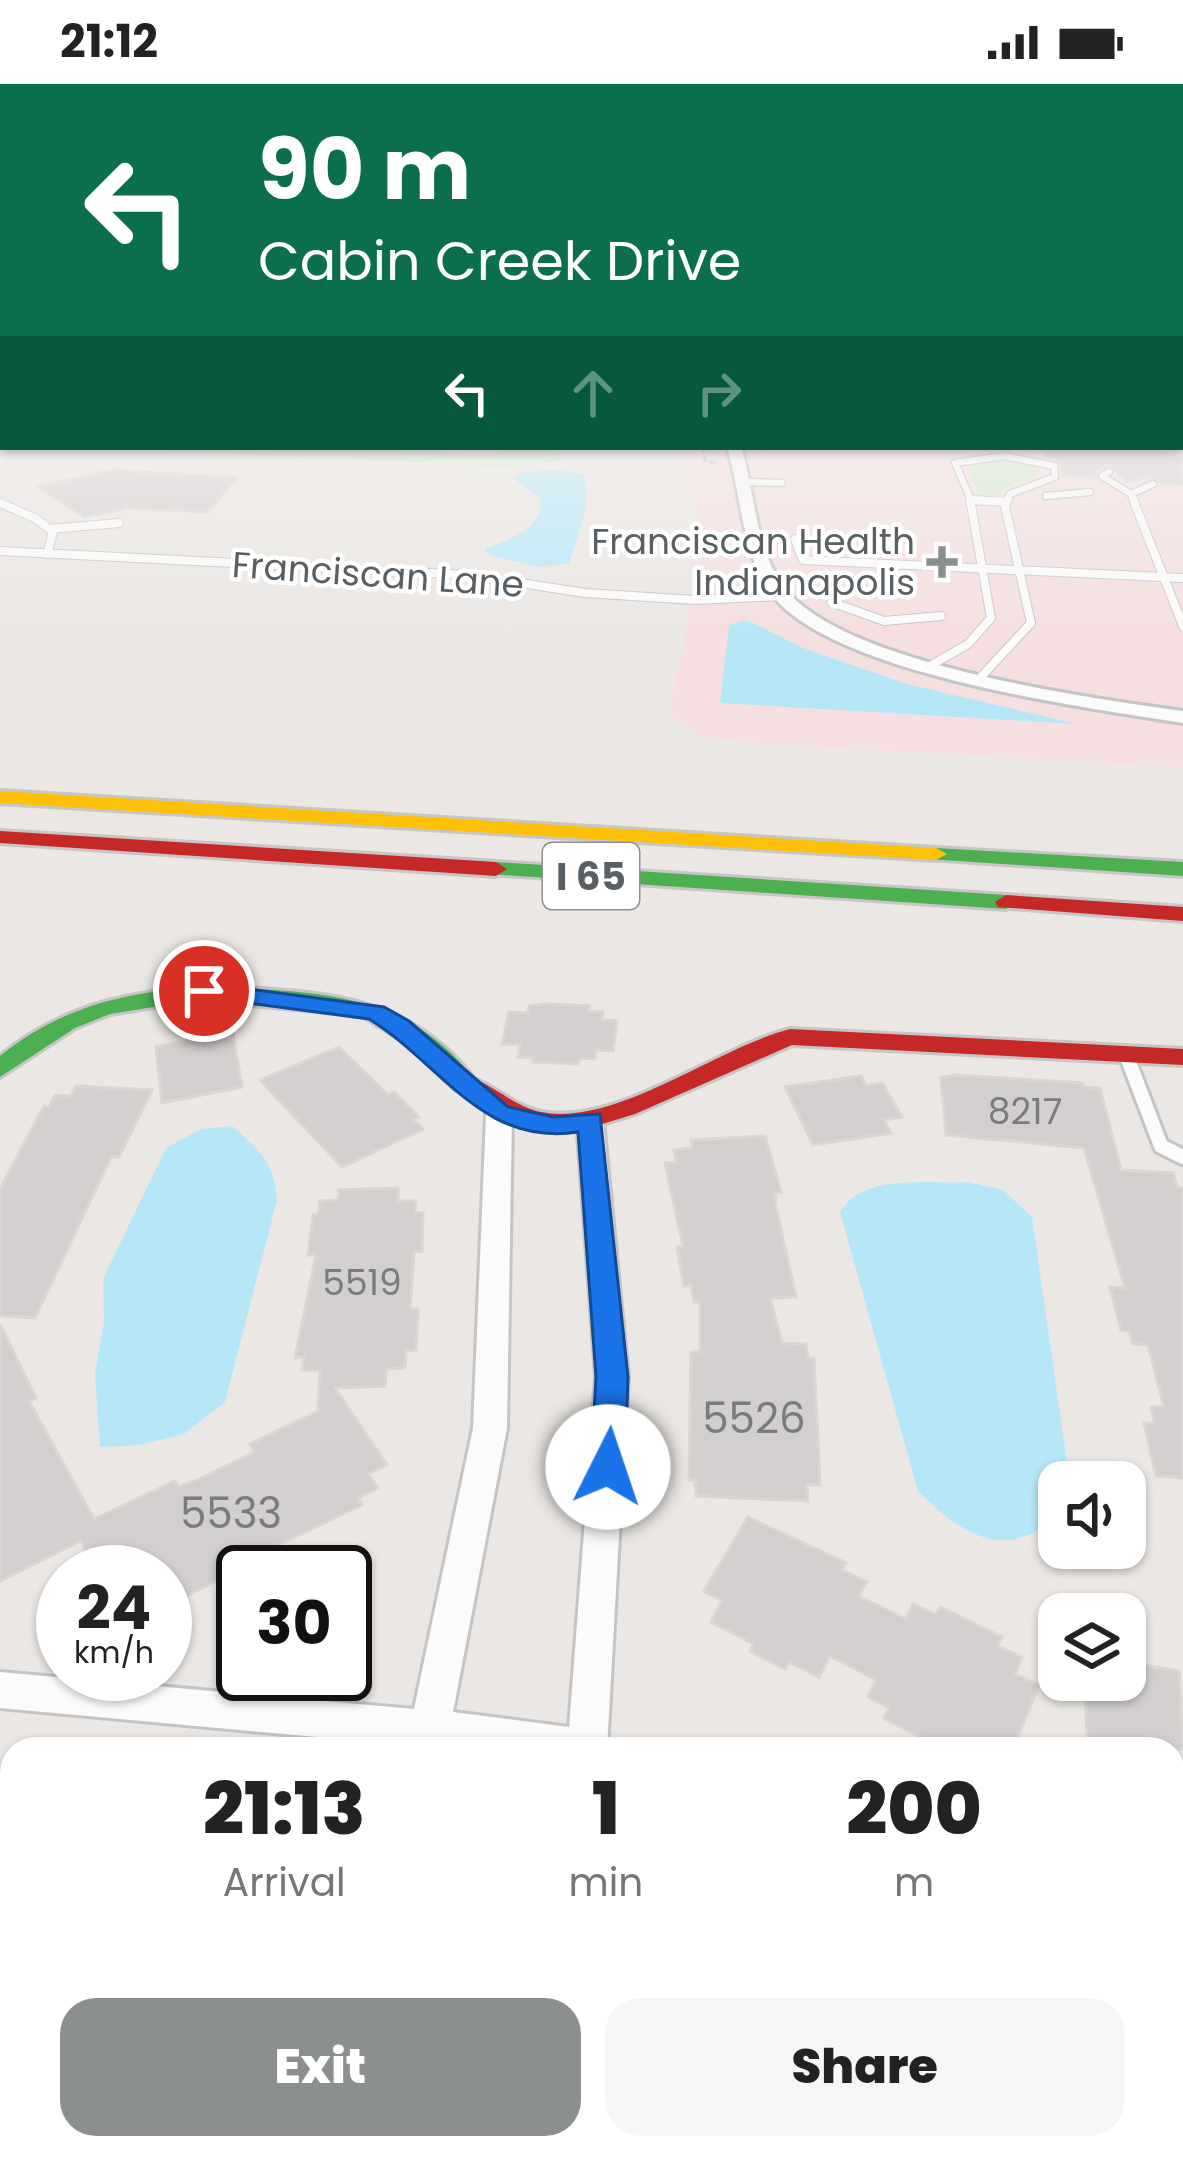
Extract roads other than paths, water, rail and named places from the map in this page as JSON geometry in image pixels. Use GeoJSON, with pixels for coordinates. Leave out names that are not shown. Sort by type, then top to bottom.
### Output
{"type":"FeatureCollection","features":[{"type":"Feature","properties":{"kind":"main road","name":"I 65"},"geometry":{"type":"LineString","coordinates":[[0,796],[1183,869]]}},
{"type":"Feature","properties":{"kind":"main road","name":"I 65"},"geometry":{"type":"LineString","coordinates":[[0,837],[1183,914]]}},
{"type":"Feature","properties":{"kind":"main road"},"geometry":{"type":"LineString","coordinates":[[0,1069],[37,1037],[82,1017],[186,992],[356,1007],[400,1027],[499,1114],[553,1126],[590,1120],[742,1050],[790,1037],[1183,1057]]}},
{"type":"Feature","properties":{"kind":"street"},"geometry":{"type":"LineString","coordinates":[[735,450],[764,563],[782,596],[810,619],[930,666],[979,679],[1183,717]]}},
{"type":"Feature","properties":{"kind":"street"},"geometry":{"type":"LineString","coordinates":[[430,1728],[490,1428],[499,1114]]}},
{"type":"Feature","properties":{"kind":"street"},"geometry":{"type":"LineString","coordinates":[[577,1737],[612,1398],[590,1120]]}},
{"type":"Feature","properties":{"kind":"street"},"geometry":{"type":"LineString","coordinates":[[0,1690],[496,1737]]}},
{"type":"Feature","properties":{"kind":"lane"},"geometry":{"type":"LineString","coordinates":[[930,666],[968,644],[991,618],[971,500],[955,463],[968,457],[1029,459],[1054,466],[1054,476],[1010,494],[1006,502],[1031,623],[979,679]]}},
{"type":"Feature","properties":{"kind":"lane"},"geometry":{"type":"LineString","coordinates":[[1109,472],[1102,476],[1106,482],[1131,494],[1183,626]]}},
{"type":"Feature","properties":{"kind":"lane"},"geometry":{"type":"LineString","coordinates":[[745,482],[782,483]]}},
{"type":"Feature","properties":{"kind":"lane"},"geometry":{"type":"LineString","coordinates":[[1131,494],[1154,484]]}},
{"type":"Feature","properties":{"kind":"lane"},"geometry":{"type":"LineString","coordinates":[[1046,496],[1090,492]]}},
{"type":"Feature","properties":{"kind":"lane"},"geometry":{"type":"LineString","coordinates":[[971,500],[1006,502]]}},
{"type":"Feature","properties":{"kind":"lane"},"geometry":{"type":"LineString","coordinates":[[0,503],[50,529],[119,523]]}},
{"type":"Feature","properties":{"kind":"lane"},"geometry":{"type":"LineString","coordinates":[[46,554],[54,541],[50,529]]}},
{"type":"Feature","properties":{"kind":"lane"},"geometry":{"type":"LineString","coordinates":[[795,539],[803,560],[1183,578]]}},
{"type":"Feature","properties":{"kind":"lane","name":"Franciscan Lane"},"geometry":{"type":"LineString","coordinates":[[0,551],[468,575],[585,593],[695,600],[782,596]]}},
{"type":"Feature","properties":{"kind":"lane"},"geometry":{"type":"LineString","coordinates":[[831,602],[853,616],[884,623],[907,624],[941,616]]}},
{"type":"Feature","properties":{"kind":"lane"},"geometry":{"type":"LineString","coordinates":[[1126,1054],[1161,1146],[1183,1157]]}},
{"type":"Feature","properties":{"kind":"water"},"geometry":{"type":"Polygon","coordinates":[[[563,469],[584,475],[586,486],[583,519],[569,563],[539,567],[490,555],[485,549],[522,532],[540,510],[541,499],[514,479],[522,472],[563,469]]]}},
{"type":"Feature","properties":{"kind":"water"},"geometry":{"type":"Polygon","coordinates":[[[747,620],[803,648],[907,684],[1077,724],[720,703],[729,625],[747,620]]]}},
{"type":"Feature","properties":{"kind":"water"},"geometry":{"type":"Polygon","coordinates":[[[232,1126],[264,1158],[277,1200],[225,1402],[184,1434],[140,1445],[100,1447],[95,1373],[104,1322],[103,1279],[166,1148],[201,1129],[232,1126]]]}},
{"type":"Feature","properties":{"kind":"water"},"geometry":{"type":"Polygon","coordinates":[[[915,1182],[967,1182],[1003,1190],[1032,1217],[1067,1461],[1038,1461],[1038,1530],[1022,1537],[986,1538],[969,1531],[918,1491],[840,1212],[864,1191],[915,1182]]]}},
{"type":"Feature","properties":{"kind":"place","name":"Franciscan Health Indianapolis"},"geometry":{"type":"Point","coordinates":[942,562]}}]}
